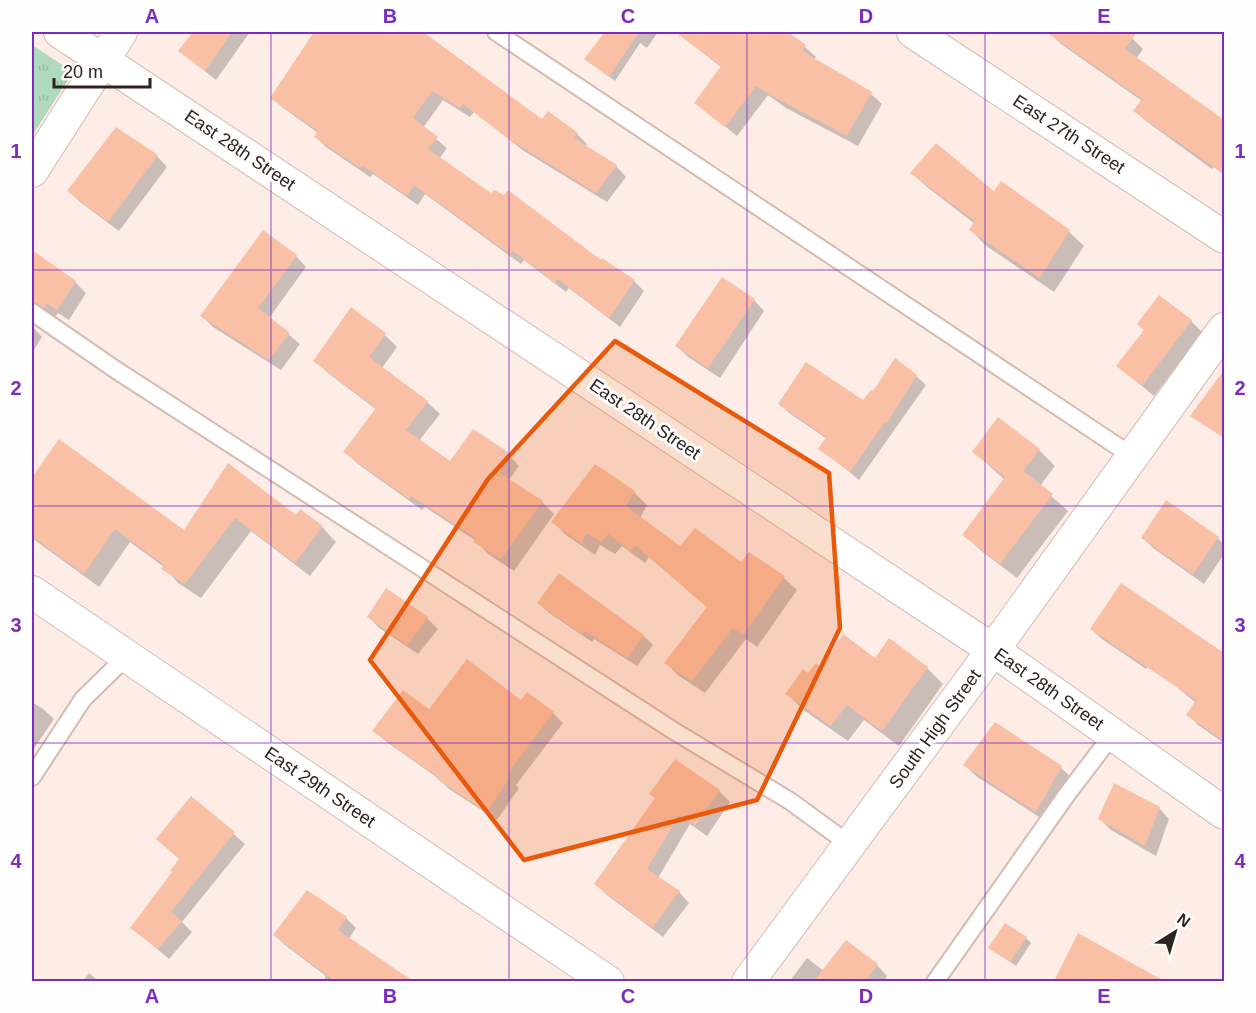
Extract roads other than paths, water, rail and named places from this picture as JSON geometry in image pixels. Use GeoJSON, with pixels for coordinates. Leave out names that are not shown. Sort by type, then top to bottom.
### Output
{"type":"FeatureCollection","features":[{"type":"Feature","properties":{"kind":"street","name":"East 28th Street"},"geometry":{"type":"LineString","coordinates":[[60,32],[993,650],[1224,813]]}},
{"type":"Feature","properties":{"kind":"street"},"geometry":{"type":"LineString","coordinates":[[32,171],[121,32]]}},
{"type":"Feature","properties":{"kind":"street","name":"East 27th Street"},"geometry":{"type":"LineString","coordinates":[[913,32],[1224,237]]}},
{"type":"Feature","properties":{"kind":"street","name":"South High Street"},"geometry":{"type":"LineString","coordinates":[[748,981],[993,650],[1224,329]]}},
{"type":"Feature","properties":{"kind":"street","name":"East 29th Street"},"geometry":{"type":"LineString","coordinates":[[32,592],[608,981]]}},
{"type":"Feature","properties":{"kind":"lane"},"geometry":{"type":"LineString","coordinates":[[496,32],[1132,456]]}},
{"type":"Feature","properties":{"kind":"lane"},"geometry":{"type":"LineString","coordinates":[[32,312],[116,370],[674,731],[790,801],[849,844]]}},
{"type":"Feature","properties":{"kind":"lane"},"geometry":{"type":"LineString","coordinates":[[32,777],[83,699],[127,656]]}},
{"type":"Feature","properties":{"kind":"lane"},"geometry":{"type":"LineString","coordinates":[[935,981],[1068,793],[1113,734]]}}]}
